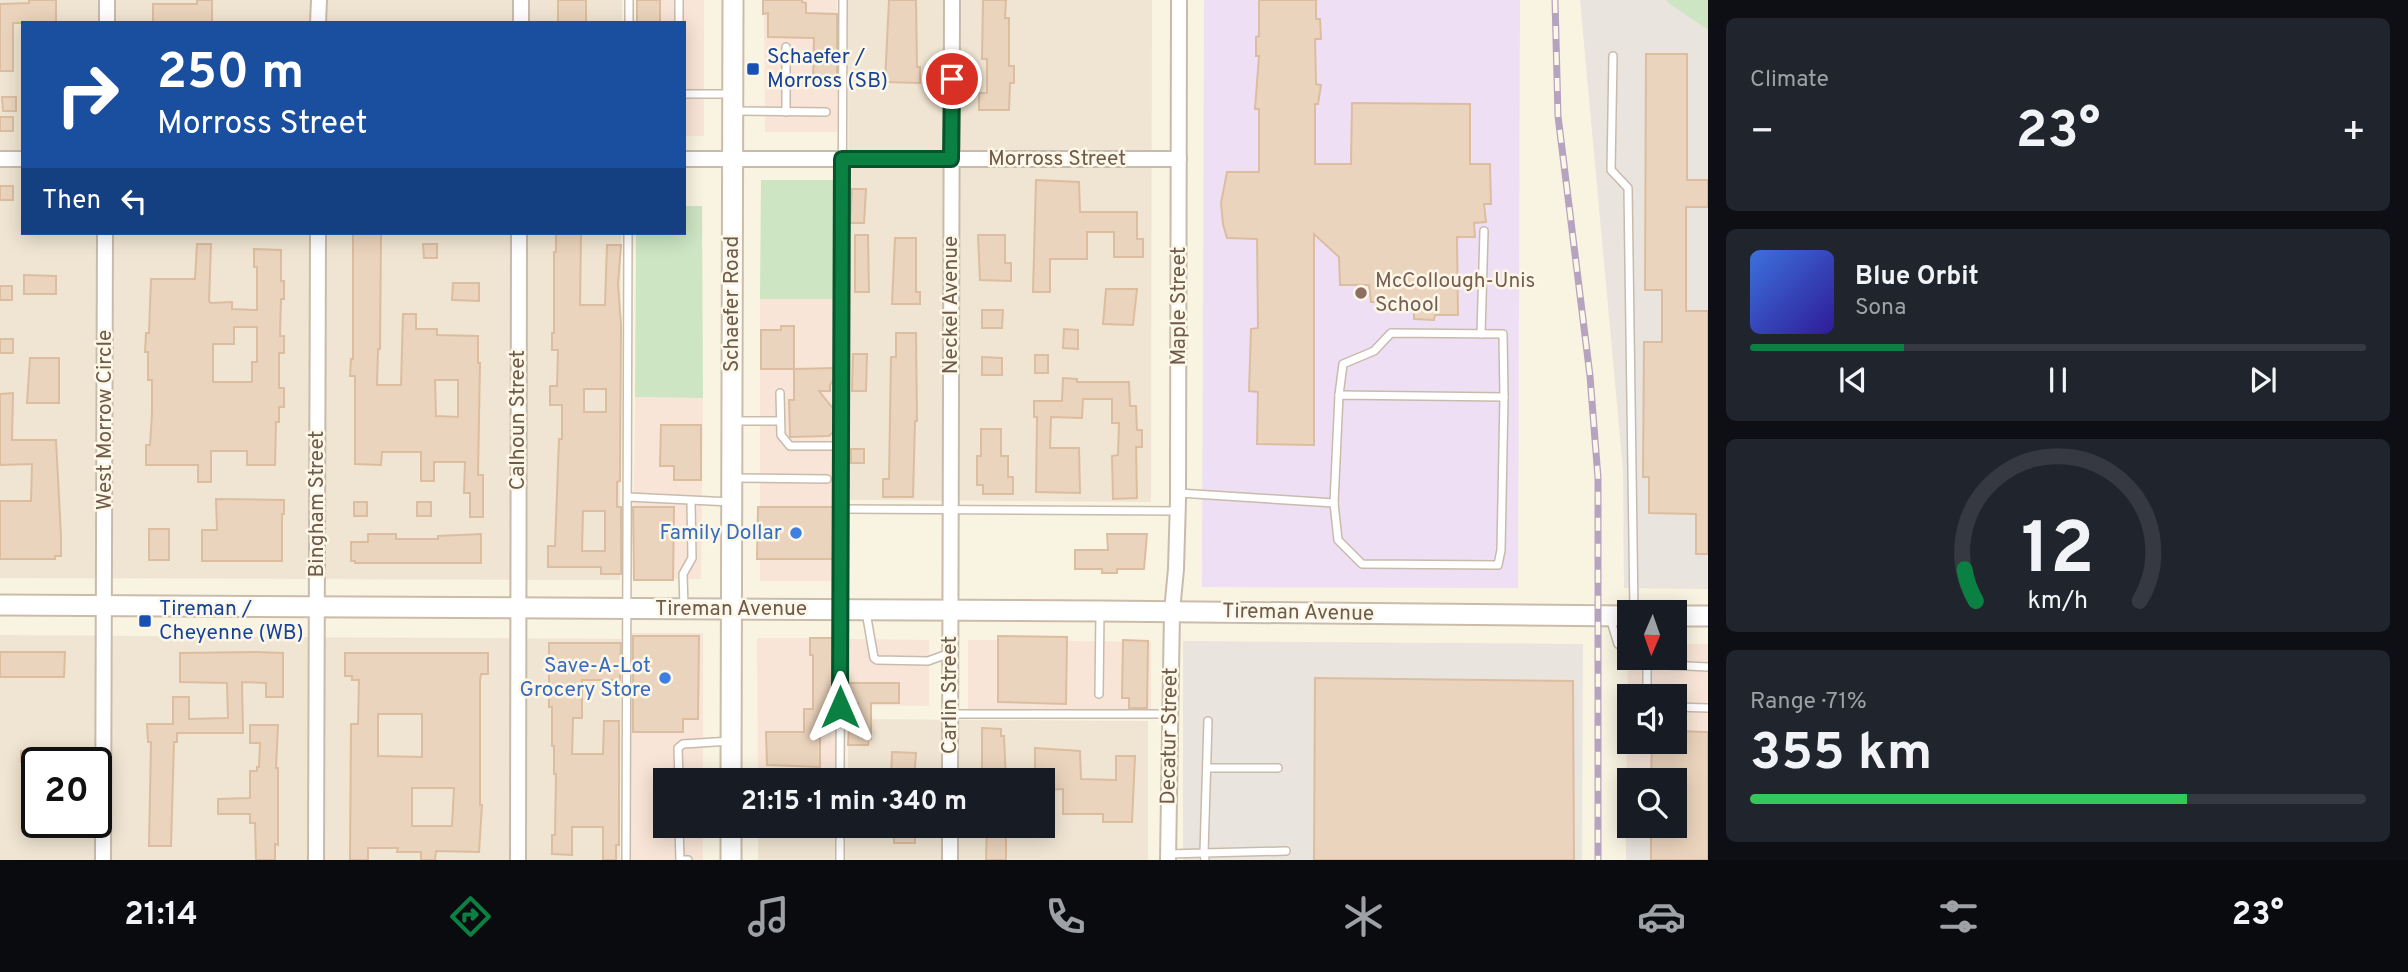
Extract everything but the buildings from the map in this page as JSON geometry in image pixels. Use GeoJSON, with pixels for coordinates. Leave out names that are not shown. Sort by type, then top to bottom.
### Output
{"type":"FeatureCollection","features":[{"type":"Feature","properties":{"kind":"street"},"geometry":{"type":"LineString","coordinates":[[107,0],[107,21]]}},
{"type":"Feature","properties":{"kind":"street"},"geometry":{"type":"LineString","coordinates":[[318,0],[318,21]]}},
{"type":"Feature","properties":{"kind":"street"},"geometry":{"type":"LineString","coordinates":[[521,0],[521,21]]}},
{"type":"Feature","properties":{"kind":"street","name":"Schaefer Road"},"geometry":{"type":"LineString","coordinates":[[731,768],[733,0]]}},
{"type":"Feature","properties":{"kind":"street","name":"Neckel Avenue"},"geometry":{"type":"LineString","coordinates":[[950,610],[952,0]]}},
{"type":"Feature","properties":{"kind":"street","name":"Maple Street"},"geometry":{"type":"LineString","coordinates":[[1172,611],[1177,569],[1178,511],[1179,0]]}},
{"type":"Feature","properties":{"kind":"street"},"geometry":{"type":"LineString","coordinates":[[0,159],[21,159]]}},
{"type":"Feature","properties":{"kind":"street","name":"Morross Street"},"geometry":{"type":"LineString","coordinates":[[686,159],[1179,159]]}},
{"type":"Feature","properties":{"kind":"street","name":"West Morrow Circle"},"geometry":{"type":"LineString","coordinates":[[103,860],[105,235]]}},
{"type":"Feature","properties":{"kind":"street","name":"Bingham Street"},"geometry":{"type":"LineString","coordinates":[[316,860],[318,235]]}},
{"type":"Feature","properties":{"kind":"street","name":"Calhoun Street"},"geometry":{"type":"LineString","coordinates":[[518,860],[519,235]]}},
{"type":"Feature","properties":{"kind":"street","name":"Tireman Avenue"},"geometry":{"type":"LineString","coordinates":[[0,605],[1617,616]]}},
{"type":"Feature","properties":{"kind":"street","name":"Carlin Street"},"geometry":{"type":"LineString","coordinates":[[950,610],[950,768]]}},
{"type":"Feature","properties":{"kind":"street","name":"Decatur Street"},"geometry":{"type":"LineString","coordinates":[[1168,857],[1172,611]]}},
{"type":"Feature","properties":{"kind":"street"},"geometry":{"type":"LineString","coordinates":[[1687,616],[1708,616]]}},
{"type":"Feature","properties":{"kind":"street"},"geometry":{"type":"LineString","coordinates":[[731,838],[731,860]]}},
{"type":"Feature","properties":{"kind":"street"},"geometry":{"type":"LineString","coordinates":[[950,838],[950,860]]}},
{"type":"Feature","properties":{"kind":"lane"},"geometry":{"type":"LineString","coordinates":[[629,0],[629,21]]}},
{"type":"Feature","properties":{"kind":"lane"},"geometry":{"type":"LineString","coordinates":[[679,0],[679,21]]}},
{"type":"Feature","properties":{"kind":"lane"},"geometry":{"type":"LineString","coordinates":[[840,768],[843,0]]}},
{"type":"Feature","properties":{"kind":"lane"},"geometry":{"type":"LineString","coordinates":[[786,47],[786,112]]}},
{"type":"Feature","properties":{"kind":"lane"},"geometry":{"type":"LineString","coordinates":[[1614,56],[1611,170],[1628,188],[1634,600]]}},
{"type":"Feature","properties":{"kind":"lane"},"geometry":{"type":"LineString","coordinates":[[686,94],[786,112],[826,112]]}},
{"type":"Feature","properties":{"kind":"lane"},"geometry":{"type":"LineString","coordinates":[[1482,334],[1484,231]]}},
{"type":"Feature","properties":{"kind":"lane"},"geometry":{"type":"LineString","coordinates":[[626,860],[628,235]]}},
{"type":"Feature","properties":{"kind":"lane"},"geometry":{"type":"LineString","coordinates":[[1391,333],[1482,334],[1503,334],[1501,550],[1498,565],[1362,564],[1338,540],[1334,503],[1343,364],[1374,351],[1391,333]]}},
{"type":"Feature","properties":{"kind":"lane"},"geometry":{"type":"LineString","coordinates":[[780,393],[781,435],[790,446],[842,446]]}},
{"type":"Feature","properties":{"kind":"lane"},"geometry":{"type":"LineString","coordinates":[[1339,395],[1504,397]]}},
{"type":"Feature","properties":{"kind":"lane"},"geometry":{"type":"LineString","coordinates":[[732,421],[780,421]]}},
{"type":"Feature","properties":{"kind":"lane"},"geometry":{"type":"LineString","coordinates":[[732,478],[827,479]]}},
{"type":"Feature","properties":{"kind":"lane"},"geometry":{"type":"LineString","coordinates":[[1178,493],[1334,503]]}},
{"type":"Feature","properties":{"kind":"lane"},"geometry":{"type":"LineString","coordinates":[[628,497],[732,502]]}},
{"type":"Feature","properties":{"kind":"lane"},"geometry":{"type":"LineString","coordinates":[[684,608],[683,574],[692,558],[691,502]]}},
{"type":"Feature","properties":{"kind":"lane"},"geometry":{"type":"LineString","coordinates":[[841,509],[1178,511]]}},
{"type":"Feature","properties":{"kind":"lane"},"geometry":{"type":"LineString","coordinates":[[866,610],[874,658],[877,660],[928,661],[950,653]]}},
{"type":"Feature","properties":{"kind":"lane"},"geometry":{"type":"LineString","coordinates":[[1100,611],[1100,694]]}},
{"type":"Feature","properties":{"kind":"lane"},"geometry":{"type":"LineString","coordinates":[[1687,666],[1708,667]]}},
{"type":"Feature","properties":{"kind":"lane"},"geometry":{"type":"LineString","coordinates":[[1687,707],[1708,708]]}},
{"type":"Feature","properties":{"kind":"lane"},"geometry":{"type":"LineString","coordinates":[[950,714],[1170,714]]}},
{"type":"Feature","properties":{"kind":"lane"},"geometry":{"type":"LineString","coordinates":[[1205,856],[1208,721]]}},
{"type":"Feature","properties":{"kind":"lane"},"geometry":{"type":"LineString","coordinates":[[679,768],[678,748],[683,744],[731,741]]}},
{"type":"Feature","properties":{"kind":"lane"},"geometry":{"type":"LineString","coordinates":[[1207,768],[1278,768]]}},
{"type":"Feature","properties":{"kind":"lane"},"geometry":{"type":"LineString","coordinates":[[679,838],[680,860],[688,860]]}},
{"type":"Feature","properties":{"kind":"lane"},"geometry":{"type":"LineString","coordinates":[[839,860],[840,838]]}},
{"type":"Feature","properties":{"kind":"lane"},"geometry":{"type":"LineString","coordinates":[[1168,857],[1286,851]]}},
{"type":"Feature","properties":{"kind":"shaded area"},"geometry":{"type":"Polygon","coordinates":[[[0,0],[622,0],[622,21],[21,21],[21,235],[621,235],[620,580],[0,578],[0,0]]]}},
{"type":"Feature","properties":{"kind":"shaded area"},"geometry":{"type":"Polygon","coordinates":[[[636,0],[704,0],[704,136],[686,136],[686,21],[636,21],[636,0]]]}},
{"type":"Feature","properties":{"kind":"shaded area"},"geometry":{"type":"Polygon","coordinates":[[[764,0],[837,0],[837,132],[765,132],[764,0]]]}},
{"type":"Feature","properties":{"kind":"shaded area"},"geometry":{"type":"Polygon","coordinates":[[[848,0],[1152,0],[1151,502],[849,500],[848,0]]]}},
{"type":"Feature","properties":{"kind":"shaded area","name":"McCollough-Unis School"},"geometry":{"type":"Polygon","coordinates":[[[1204,0],[1520,0],[1518,588],[1202,587],[1204,0]]]}},
{"type":"Feature","properties":{"kind":"shaded area"},"geometry":{"type":"Polygon","coordinates":[[[1580,0],[1666,0],[1708,30],[1708,589],[1624,588],[1623,470],[1580,0]]]}},
{"type":"Feature","properties":{"kind":"shaded area"},"geometry":{"type":"Polygon","coordinates":[[[760,299],[835,299],[835,581],[760,581],[760,299]]]}},
{"type":"Feature","properties":{"kind":"shaded area"},"geometry":{"type":"Polygon","coordinates":[[[635,397],[703,398],[701,579],[633,579],[635,397]]]}},
{"type":"Feature","properties":{"kind":"shaded area"},"geometry":{"type":"Polygon","coordinates":[[[631,633],[703,633],[703,768],[653,768],[653,838],[703,838],[703,860],[630,860],[631,633]]]}},
{"type":"Feature","properties":{"kind":"shaded area"},"geometry":{"type":"Polygon","coordinates":[[[0,635],[621,639],[620,860],[0,860],[0,635]]]}},
{"type":"Feature","properties":{"kind":"shaded area"},"geometry":{"type":"Polygon","coordinates":[[[757,638],[835,638],[836,768],[758,768],[757,638]]]}},
{"type":"Feature","properties":{"kind":"shaded area"},"geometry":{"type":"Polygon","coordinates":[[[850,639],[929,640],[929,706],[849,705],[850,639]]]}},
{"type":"Feature","properties":{"kind":"shaded area"},"geometry":{"type":"Polygon","coordinates":[[[968,640],[1151,642],[1151,710],[968,709],[968,640]]]}},
{"type":"Feature","properties":{"kind":"shaded area"},"geometry":{"type":"Polygon","coordinates":[[[1183,641],[1583,644],[1582,860],[1183,860],[1183,641]]]}},
{"type":"Feature","properties":{"kind":"shaded area"},"geometry":{"type":"Polygon","coordinates":[[[1687,644],[1708,644],[1708,834],[1687,834],[1687,768],[1627,768],[1627,754],[1687,754],[1687,684],[1628,684],[1628,670],[1687,670],[1687,644]]]}},
{"type":"Feature","properties":{"kind":"shaded area"},"geometry":{"type":"Polygon","coordinates":[[[848,719],[1148,721],[1148,860],[758,860],[758,838],[1055,838],[1055,768],[848,768],[848,719]]]}},
{"type":"Feature","properties":{"kind":"shaded area"},"geometry":{"type":"Polygon","coordinates":[[[1687,834],[1708,834],[1708,860],[1626,860],[1626,838],[1687,838],[1687,834]]]}},
{"type":"Feature","properties":{"kind":"green space"},"geometry":{"type":"Polygon","coordinates":[[[1666,0],[1708,0],[1708,30],[1670,4],[1666,0]]]}},
{"type":"Feature","properties":{"kind":"green space"},"geometry":{"type":"Polygon","coordinates":[[[761,180],[835,180],[835,299],[760,299],[761,180]]]}},
{"type":"Feature","properties":{"kind":"green space"},"geometry":{"type":"Polygon","coordinates":[[[686,206],[702,206],[703,398],[635,397],[636,235],[686,235],[686,206]]]}},
{"type":"Feature","properties":{"kind":"railway"},"geometry":{"type":"LineString","coordinates":[[1555,0],[1558,116],[1590,376],[1598,478],[1598,860]]}},
{"type":"Feature","properties":{"kind":"place","name":"Schaefer / Morross (SB)"},"geometry":{"type":"Point","coordinates":[753,69]}},
{"type":"Feature","properties":{"kind":"place","name":"McCollough-Unis School"},"geometry":{"type":"Point","coordinates":[1361,293]}},
{"type":"Feature","properties":{"kind":"place","name":"Family Dollar"},"geometry":{"type":"Point","coordinates":[796,533]}},
{"type":"Feature","properties":{"kind":"place","name":"Tireman / Cheyenne (WB)"},"geometry":{"type":"Point","coordinates":[145,621]}},
{"type":"Feature","properties":{"kind":"place","name":"Save-A-Lot Grocery Store"},"geometry":{"type":"Point","coordinates":[665,678]}},
{"type":"Feature","properties":{"kind":"route"},"geometry":{"type":"LineString","coordinates":[[840,707],[842,159],[951,159],[952,79]]}}]}
